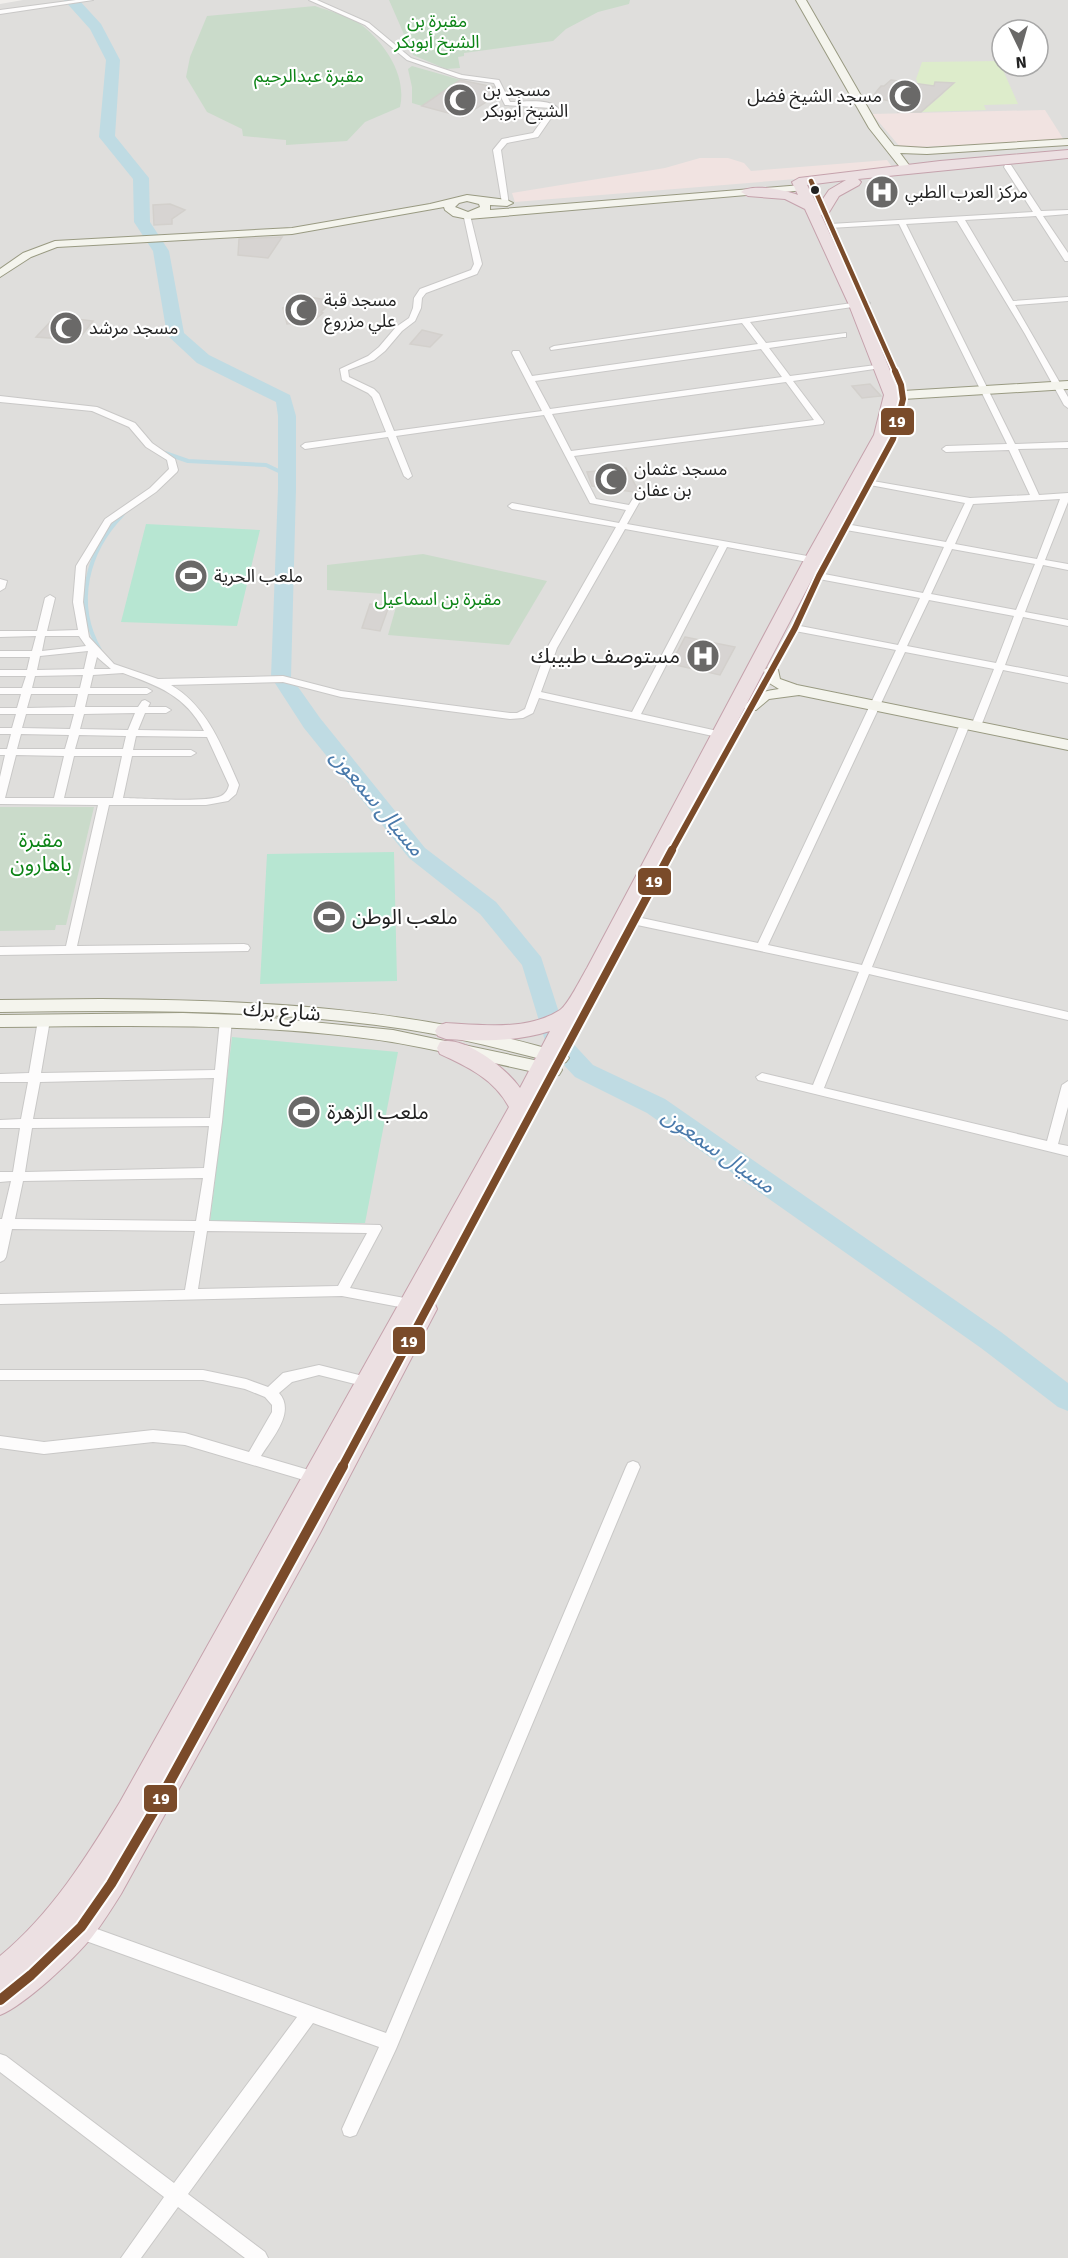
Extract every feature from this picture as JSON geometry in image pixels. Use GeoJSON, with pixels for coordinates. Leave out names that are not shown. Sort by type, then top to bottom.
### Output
{"type":"FeatureCollection","features":[{"type":"Feature","properties":{"kind":"highway"},"geometry":{"type":"LineString","coordinates":[[748,192],[787,195],[803,201],[907,169],[1068,154]]}},
{"type":"Feature","properties":{"kind":"highway"},"geometry":{"type":"LineString","coordinates":[[813,198],[854,182],[1068,162]]}},
{"type":"Feature","properties":{"kind":"highway"},"geometry":{"type":"LineString","coordinates":[[813,198],[827,199],[834,192],[854,182]]}},
{"type":"Feature","properties":{"kind":"highway"},"geometry":{"type":"LineString","coordinates":[[813,198],[903,395],[893,440],[870,482],[839,526]]}},
{"type":"Feature","properties":{"kind":"highway"},"geometry":{"type":"LineString","coordinates":[[0,2000],[31,1976],[81,1928],[111,1884],[175,1773],[311,1525],[722,735],[839,526],[882,435],[892,395],[861,304]]}},
{"type":"Feature","properties":{"kind":"highway"},"geometry":{"type":"LineString","coordinates":[[0,1975],[15,1964],[59,1919],[92,1875],[130,1812],[410,1304],[521,1108],[551,1063],[569,1014],[628,919],[795,628],[816,568]]}},
{"type":"Feature","properties":{"kind":"highway"},"geometry":{"type":"LineString","coordinates":[[447,1039],[531,1030],[548,1025],[569,1014]]}},
{"type":"Feature","properties":{"kind":"highway"},"geometry":{"type":"LineString","coordinates":[[447,1039],[490,1068],[508,1084],[521,1108]]}},
{"type":"Feature","properties":{"kind":"main road"},"geometry":{"type":"LineString","coordinates":[[801,0],[874,128],[907,169]]}},
{"type":"Feature","properties":{"kind":"main road"},"geometry":{"type":"LineString","coordinates":[[891,149],[927,151],[1068,142]]}},
{"type":"Feature","properties":{"kind":"main road"},"geometry":{"type":"LineString","coordinates":[[410,210],[466,214],[748,192],[813,198]]}},
{"type":"Feature","properties":{"kind":"main road"},"geometry":{"type":"LineString","coordinates":[[0,274],[27,255],[55,244],[292,231],[442,205],[455,200],[506,203],[813,198]]}},
{"type":"Feature","properties":{"kind":"main road"},"geometry":{"type":"LineString","coordinates":[[455,200],[449,208],[466,214],[486,207],[478,200]]}},
{"type":"Feature","properties":{"kind":"main road"},"geometry":{"type":"LineString","coordinates":[[903,395],[1063,385]]}},
{"type":"Feature","properties":{"kind":"main road"},"geometry":{"type":"LineString","coordinates":[[771,670],[773,681],[809,693]]}},
{"type":"Feature","properties":{"kind":"main road"},"geometry":{"type":"LineString","coordinates":[[751,707],[765,695],[794,691],[1068,745]]}},
{"type":"Feature","properties":{"kind":"main road","name":"شارع برك"},"geometry":{"type":"LineString","coordinates":[[0,1006],[222,1006],[335,1015],[551,1063]]}},
{"type":"Feature","properties":{"kind":"main road","name":"شارع برك"},"geometry":{"type":"LineString","coordinates":[[0,1021],[226,1020],[447,1039]]}},
{"type":"Feature","properties":{"kind":"street"},"geometry":{"type":"LineString","coordinates":[[0,12],[90,0]]}},
{"type":"Feature","properties":{"kind":"street"},"geometry":{"type":"LineString","coordinates":[[312,0],[367,24],[409,59],[461,77],[497,81],[507,104],[551,105],[555,108],[535,135],[505,141],[497,150],[506,203]]}},
{"type":"Feature","properties":{"kind":"street"},"geometry":{"type":"LineString","coordinates":[[1008,167],[1068,259]]}},
{"type":"Feature","properties":{"kind":"street"},"geometry":{"type":"LineString","coordinates":[[813,198],[902,223],[1068,212]]}},
{"type":"Feature","properties":{"kind":"street"},"geometry":{"type":"LineString","coordinates":[[408,476],[376,396],[371,391],[345,378],[344,369],[371,358],[382,349],[399,329],[412,319],[418,298],[423,291],[474,272],[478,264],[466,214]]}},
{"type":"Feature","properties":{"kind":"street"},"geometry":{"type":"LineString","coordinates":[[960,219],[998,286],[1063,385],[1068,405]]}},
{"type":"Feature","properties":{"kind":"street"},"geometry":{"type":"LineString","coordinates":[[902,223],[986,391],[1036,498]]}},
{"type":"Feature","properties":{"kind":"street"},"geometry":{"type":"LineString","coordinates":[[1011,303],[1068,299]]}},
{"type":"Feature","properties":{"kind":"street"},"geometry":{"type":"LineString","coordinates":[[554,348],[861,304]]}},
{"type":"Feature","properties":{"kind":"street"},"geometry":{"type":"LineString","coordinates":[[568,454],[819,422],[744,320]]}},
{"type":"Feature","properties":{"kind":"street"},"geometry":{"type":"LineString","coordinates":[[530,379],[843,335]]}},
{"type":"Feature","properties":{"kind":"street"},"geometry":{"type":"LineString","coordinates":[[516,353],[593,501],[632,508]]}},
{"type":"Feature","properties":{"kind":"street"},"geometry":{"type":"LineString","coordinates":[[305,446],[881,366]]}},
{"type":"Feature","properties":{"kind":"street"},"geometry":{"type":"LineString","coordinates":[[0,399],[94,409],[132,425],[149,445],[171,459],[174,470],[153,489],[108,521],[81,566],[78,602],[83,633],[84,638],[111,666],[160,682],[179,692],[194,705],[234,785],[232,792],[224,799],[180,803],[0,801]]}},
{"type":"Feature","properties":{"kind":"street"},"geometry":{"type":"LineString","coordinates":[[946,449],[1068,445]]}},
{"type":"Feature","properties":{"kind":"street"},"geometry":{"type":"LineString","coordinates":[[817,1090],[970,725],[999,666],[1067,496],[970,501],[870,482]]}},
{"type":"Feature","properties":{"kind":"street"},"geometry":{"type":"LineString","coordinates":[[160,682],[283,679],[340,694],[515,716],[529,711],[552,648],[640,494]]}},
{"type":"Feature","properties":{"kind":"street"},"geometry":{"type":"LineString","coordinates":[[762,947],[970,501]]}},
{"type":"Feature","properties":{"kind":"street"},"geometry":{"type":"LineString","coordinates":[[512,506],[724,544],[925,596],[1068,623]]}},
{"type":"Feature","properties":{"kind":"street"},"geometry":{"type":"LineString","coordinates":[[839,526],[1068,567]]}},
{"type":"Feature","properties":{"kind":"street"},"geometry":{"type":"LineString","coordinates":[[636,716],[724,544]]}},
{"type":"Feature","properties":{"kind":"street"},"geometry":{"type":"LineString","coordinates":[[0,797],[6,752],[22,711],[50,598]]}},
{"type":"Feature","properties":{"kind":"street"},"geometry":{"type":"LineString","coordinates":[[795,628],[1068,680]]}},
{"type":"Feature","properties":{"kind":"street"},"geometry":{"type":"LineString","coordinates":[[0,634],[83,633]]}},
{"type":"Feature","properties":{"kind":"street"},"geometry":{"type":"LineString","coordinates":[[0,654],[36,654],[94,648]]}},
{"type":"Feature","properties":{"kind":"street"},"geometry":{"type":"LineString","coordinates":[[58,802],[94,648]]}},
{"type":"Feature","properties":{"kind":"street"},"geometry":{"type":"LineString","coordinates":[[0,673],[127,672]]}},
{"type":"Feature","properties":{"kind":"street"},"geometry":{"type":"LineString","coordinates":[[117,803],[132,732],[145,702],[147,691],[139,676]]}},
{"type":"Feature","properties":{"kind":"street"},"geometry":{"type":"LineString","coordinates":[[0,691],[147,691]]}},
{"type":"Feature","properties":{"kind":"street"},"geometry":{"type":"LineString","coordinates":[[535,694],[722,735]]}},
{"type":"Feature","properties":{"kind":"street"},"geometry":{"type":"LineString","coordinates":[[0,711],[166,710]]}},
{"type":"Feature","properties":{"kind":"street"},"geometry":{"type":"LineString","coordinates":[[0,731],[210,734]]}},
{"type":"Feature","properties":{"kind":"street"},"geometry":{"type":"LineString","coordinates":[[6,752],[191,753]]}},
{"type":"Feature","properties":{"kind":"street"},"geometry":{"type":"LineString","coordinates":[[71,950],[104,802]]}},
{"type":"Feature","properties":{"kind":"street"},"geometry":{"type":"LineString","coordinates":[[628,919],[1068,1016]]}},
{"type":"Feature","properties":{"kind":"street"},"geometry":{"type":"LineString","coordinates":[[0,951],[244,948]]}},
{"type":"Feature","properties":{"kind":"street"},"geometry":{"type":"LineString","coordinates":[[0,1257],[4,1224],[18,1176],[44,1020]]}},
{"type":"Feature","properties":{"kind":"street"},"geometry":{"type":"LineString","coordinates":[[191,1294],[203,1228],[226,1020]]}},
{"type":"Feature","properties":{"kind":"street"},"geometry":{"type":"LineString","coordinates":[[0,1077],[221,1074]]}},
{"type":"Feature","properties":{"kind":"street"},"geometry":{"type":"LineString","coordinates":[[762,1077],[1068,1151]]}},
{"type":"Feature","properties":{"kind":"street"},"geometry":{"type":"LineString","coordinates":[[1051,1147],[1068,1085]]}},
{"type":"Feature","properties":{"kind":"street"},"geometry":{"type":"LineString","coordinates":[[0,1124],[216,1122]]}},
{"type":"Feature","properties":{"kind":"street"},"geometry":{"type":"LineString","coordinates":[[0,1177],[210,1173]]}},
{"type":"Feature","properties":{"kind":"street"},"geometry":{"type":"LineString","coordinates":[[4,1224],[203,1228],[376,1228],[342,1291]]}},
{"type":"Feature","properties":{"kind":"street"},"geometry":{"type":"LineString","coordinates":[[0,1299],[342,1291],[410,1304]]}},
{"type":"Feature","properties":{"kind":"street"},"geometry":{"type":"LineString","coordinates":[[270,1393],[288,1377],[320,1370],[367,1382]]}},
{"type":"Feature","properties":{"kind":"street"},"geometry":{"type":"LineString","coordinates":[[0,1375],[203,1375],[246,1384],[270,1393],[279,1403],[279,1413],[252,1459]]}},
{"type":"Feature","properties":{"kind":"street"},"geometry":{"type":"LineString","coordinates":[[0,1442],[44,1449],[153,1436],[185,1439],[314,1477]]}},
{"type":"Feature","properties":{"kind":"street"},"geometry":{"type":"LineString","coordinates":[[350,2128],[390,2043],[633,1467]]}},
{"type":"Feature","properties":{"kind":"street"},"geometry":{"type":"LineString","coordinates":[[81,1928],[92,1935],[390,2043]]}},
{"type":"Feature","properties":{"kind":"street"},"geometry":{"type":"LineString","coordinates":[[130,2258],[309,2015]]}},
{"type":"Feature","properties":{"kind":"street"},"geometry":{"type":"LineString","coordinates":[[0,2062],[259,2258]]}},
{"type":"Feature","properties":{"kind":"shaded area"},"geometry":{"type":"Polygon","coordinates":[[[23,0],[1068,0],[1068,2258],[0,2258],[0,4],[23,0]]]}},
{"type":"Feature","properties":{"kind":"shaded area"},"geometry":{"type":"Polygon","coordinates":[[[1045,110],[1064,140],[901,148],[872,114],[1045,110]]]}},
{"type":"Feature","properties":{"kind":"shaded area"},"geometry":{"type":"Polygon","coordinates":[[[700,158],[728,158],[744,163],[751,171],[887,160],[895,171],[515,202],[512,193],[665,168],[700,158]]]}},
{"type":"Feature","properties":{"kind":"green space","name":"مقبرة بن الشيخ أبوبكر"},"geometry":{"type":"Polygon","coordinates":[[[389,0],[630,0],[629,4],[598,12],[566,29],[553,41],[464,53],[464,56],[458,57],[460,68],[446,69],[413,55],[389,0]]]}},
{"type":"Feature","properties":{"kind":"green space","name":"مقبرة عبدالرحيم"},"geometry":{"type":"Polygon","coordinates":[[[315,6],[358,22],[379,42],[393,62],[397,73],[401,95],[400,107],[365,122],[347,141],[286,145],[286,140],[243,136],[242,129],[207,112],[186,77],[190,57],[207,16],[315,6]]]}},
{"type":"Feature","properties":{"kind":"green space"},"geometry":{"type":"Polygon","coordinates":[[[990,61],[990,78],[1007,78],[1018,104],[984,105],[986,110],[921,112],[953,83],[935,82],[934,86],[918,84],[916,79],[922,62],[990,61]]]}},
{"type":"Feature","properties":{"kind":"green space","name":"مقبرة بن الشيخ أبوبكر"},"geometry":{"type":"Polygon","coordinates":[[[412,66],[461,80],[422,106],[412,103],[412,87],[408,69],[412,66]]]}},
{"type":"Feature","properties":{"kind":"green space","name":"ملعب الحرية"},"geometry":{"type":"Polygon","coordinates":[[[146,524],[260,530],[237,626],[121,622],[146,524]]]}},
{"type":"Feature","properties":{"kind":"green space","name":"مقبرة بن اسماعيل"},"geometry":{"type":"Polygon","coordinates":[[[423,554],[547,581],[509,645],[388,635],[396,607],[385,604],[384,594],[327,590],[327,565],[423,554]]]}},
{"type":"Feature","properties":{"kind":"green space","name":"مقبرة باهارون"},"geometry":{"type":"Polygon","coordinates":[[[0,807],[94,807],[66,925],[56,925],[55,930],[0,931],[0,807]]]}},
{"type":"Feature","properties":{"kind":"green space","name":"ملعب الوطن"},"geometry":{"type":"Polygon","coordinates":[[[394,852],[397,981],[260,984],[267,854],[394,852]]]}},
{"type":"Feature","properties":{"kind":"green space","name":"ملعب الزهرة"},"geometry":{"type":"Polygon","coordinates":[[[232,1037],[398,1052],[365,1223],[210,1222],[232,1037]]]}},
{"type":"Feature","properties":{"kind":"building","name":"مسجد بن الشيخ أبوبكر"},"geometry":{"type":"Polygon","coordinates":[[[460,80],[494,87],[492,91],[497,95],[463,117],[422,106],[460,80]]]}},
{"type":"Feature","properties":{"kind":"building","name":"مسجد الشيخ فضل"},"geometry":{"type":"Polygon","coordinates":[[[891,80],[934,86],[935,82],[954,83],[921,112],[898,112],[903,104],[872,97],[881,86],[891,80]]]}},
{"type":"Feature","properties":{"kind":"building"},"geometry":{"type":"Polygon","coordinates":[[[170,204],[185,210],[172,219],[172,224],[154,225],[153,205],[170,204]]]}},
{"type":"Feature","properties":{"kind":"building"},"geometry":{"type":"Polygon","coordinates":[[[282,237],[268,258],[238,255],[239,239],[282,237]]]}},
{"type":"Feature","properties":{"kind":"building","name":"مسجد قبة علي مزروع"},"geometry":{"type":"Polygon","coordinates":[[[309,297],[328,300],[325,304],[328,305],[321,312],[323,313],[312,322],[287,324],[283,308],[309,297]]]}},
{"type":"Feature","properties":{"kind":"building","name":"مسجد مرشد"},"geometry":{"type":"Polygon","coordinates":[[[69,318],[93,321],[78,340],[36,337],[52,320],[69,318]]]}},
{"type":"Feature","properties":{"kind":"building"},"geometry":{"type":"Polygon","coordinates":[[[422,330],[442,335],[430,347],[410,344],[422,330]]]}},
{"type":"Feature","properties":{"kind":"building"},"geometry":{"type":"Polygon","coordinates":[[[870,384],[881,396],[862,398],[852,386],[870,384]]]}},
{"type":"Feature","properties":{"kind":"building","name":"مسجد عثمان بن عفان"},"geometry":{"type":"Polygon","coordinates":[[[626,468],[638,490],[634,492],[592,486],[587,472],[626,468]]]}},
{"type":"Feature","properties":{"kind":"building"},"geometry":{"type":"Polygon","coordinates":[[[370,604],[389,606],[380,631],[362,628],[370,604]]]}},
{"type":"Feature","properties":{"kind":"building","name":"مستوصف طبيبك"},"geometry":{"type":"Polygon","coordinates":[[[685,637],[735,647],[720,675],[671,664],[685,637]]]}},
{"type":"Feature","properties":{"kind":"waterway","name":"مسيال سمعون"},"geometry":{"type":"LineString","coordinates":[[71,0],[96,27],[113,60],[107,137],[141,178],[142,222],[161,251],[176,335],[203,359],[284,399],[287,416],[287,489],[281,677],[312,723],[417,853],[488,908],[533,963],[556,1041],[584,1071],[656,1106],[991,1340],[1068,1399]]}},
{"type":"Feature","properties":{"kind":"waterway"},"geometry":{"type":"LineString","coordinates":[[165,453],[188,461],[266,465],[287,475]]}},
{"type":"Feature","properties":{"kind":"waterway"},"geometry":{"type":"LineString","coordinates":[[100,650],[87,615],[88,579],[100,544],[123,514]]}},
{"type":"Feature","properties":{"kind":"transit line","name":"19"},"geometry":{"type":"LineString","coordinates":[[0,2000],[31,1975],[81,1927],[111,1884],[152,1814],[311,1525],[633,920],[795,628],[819,576],[893,439],[903,399],[901,385],[811,181]]}},
{"type":"Feature","properties":{"kind":"place","name":"مسجد الشيخ فضل"},"geometry":{"type":"Point","coordinates":[905,96]}},
{"type":"Feature","properties":{"kind":"place","name":"مسجد بن الشيخ أبوبكر"},"geometry":{"type":"Point","coordinates":[460,100]}},
{"type":"Feature","properties":{"kind":"place","name":"مركز العرب الطبي"},"geometry":{"type":"Point","coordinates":[882,192]}},
{"type":"Feature","properties":{"kind":"place","name":"مسجد قبة علي مزروع"},"geometry":{"type":"Point","coordinates":[301,310]}},
{"type":"Feature","properties":{"kind":"place","name":"مسجد مرشد"},"geometry":{"type":"Point","coordinates":[66,328]}},
{"type":"Feature","properties":{"kind":"place","name":"مسجد عثمان بن عفان"},"geometry":{"type":"Point","coordinates":[611,479]}},
{"type":"Feature","properties":{"kind":"place","name":"ملعب الحرية"},"geometry":{"type":"Point","coordinates":[191,576]}},
{"type":"Feature","properties":{"kind":"place","name":"مستوصف طبيبك"},"geometry":{"type":"Point","coordinates":[703,656]}},
{"type":"Feature","properties":{"kind":"place","name":"ملعب الوطن"},"geometry":{"type":"Point","coordinates":[329,917]}},
{"type":"Feature","properties":{"kind":"place","name":"ملعب الزهرة"},"geometry":{"type":"Point","coordinates":[304,1112]}}]}
